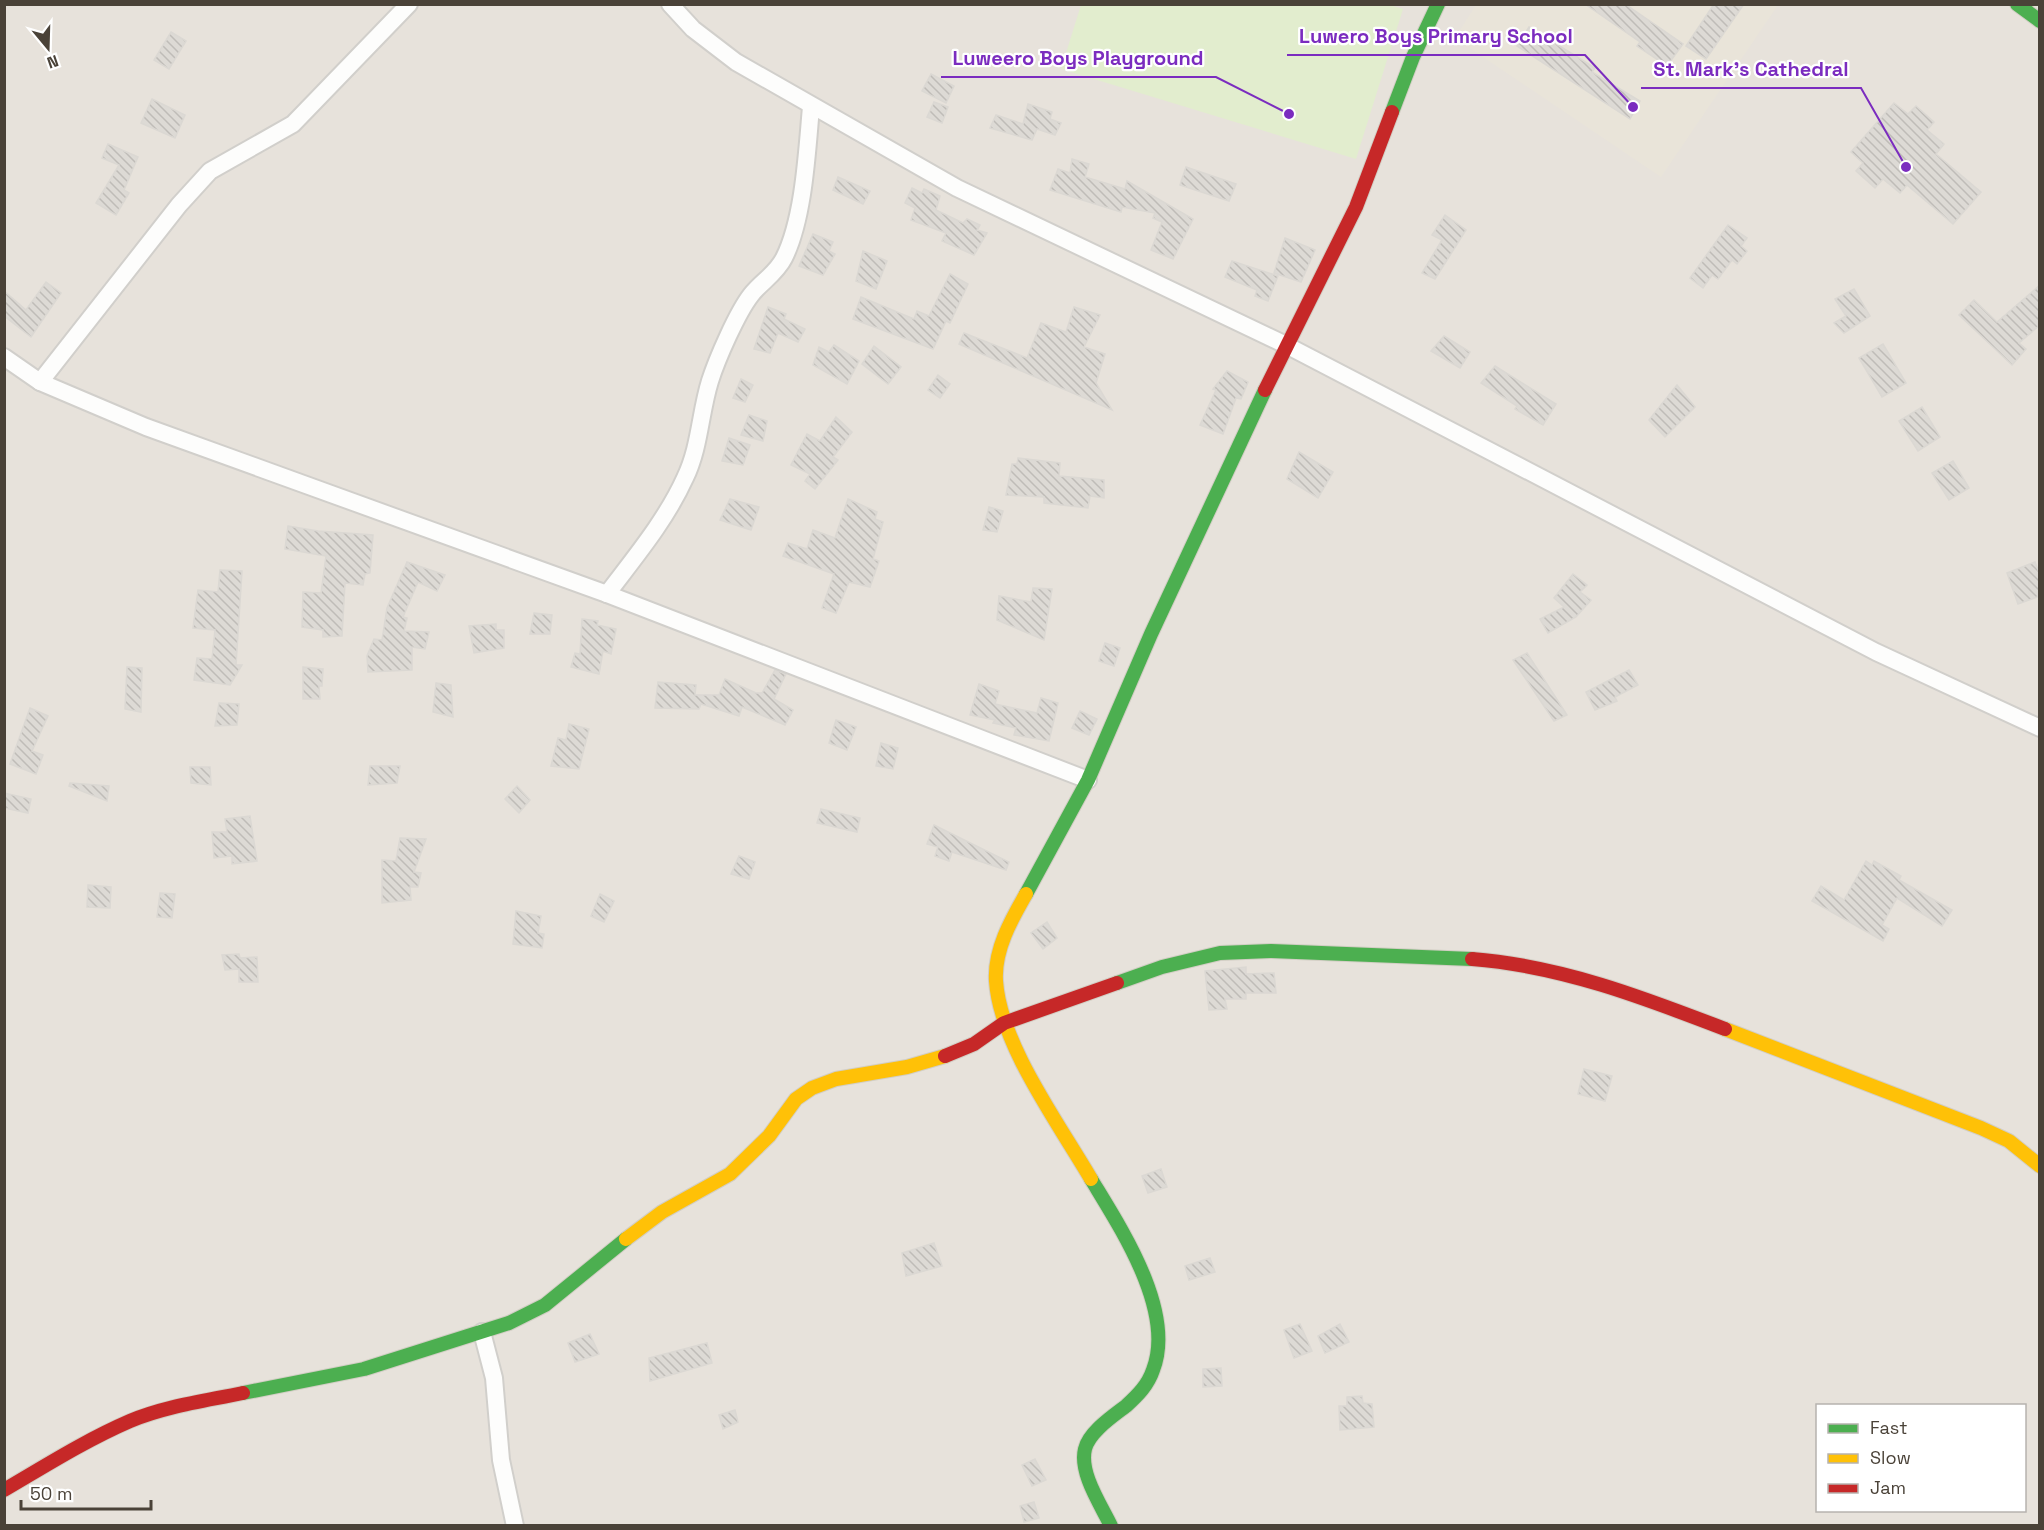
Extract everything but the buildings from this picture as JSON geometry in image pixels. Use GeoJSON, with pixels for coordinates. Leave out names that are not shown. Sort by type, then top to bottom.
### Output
{"type":"FeatureCollection","features":[{"type":"Feature","properties":{"kind":"street"},"geometry":{"type":"LineString","coordinates":[[40,382],[179,205],[210,171],[293,124],[410,4]]}},
{"type":"Feature","properties":{"kind":"street"},"geometry":{"type":"LineString","coordinates":[[670,4],[693,29],[736,62],[811,107],[957,188],[1286,345],[1876,652],[2040,728]]}},
{"type":"Feature","properties":{"kind":"street"},"geometry":{"type":"LineString","coordinates":[[1111,1526],[1093,1490],[1086,1467],[1085,1448],[1098,1430],[1143,1390],[1155,1369],[1157,1341],[1150,1296],[1134,1251],[1036,1086],[1004,1023],[996,980],[999,953],[1011,921],[1088,780],[1151,634],[1286,345],[1356,207],[1413,57],[1438,4]]}},
{"type":"Feature","properties":{"kind":"street"},"geometry":{"type":"LineString","coordinates":[[2017,4],[2040,21]]}},
{"type":"Feature","properties":{"kind":"street"},"geometry":{"type":"LineString","coordinates":[[607,594],[648,540],[685,478],[701,424],[710,382],[743,307],[752,293],[774,273],[784,260],[790,244],[804,177],[811,107]]}},
{"type":"Feature","properties":{"kind":"street"},"geometry":{"type":"LineString","coordinates":[[4,357],[40,382],[78,400],[224,458],[607,594],[1088,780]]}},
{"type":"Feature","properties":{"kind":"street"},"geometry":{"type":"LineString","coordinates":[[4,1490],[77,1447],[131,1421],[172,1407],[364,1369],[509,1323],[545,1305],[662,1212],[730,1174],[764,1142],[796,1099],[812,1088],[836,1079],[942,1057],[975,1044],[1004,1023],[1162,967],[1220,953],[1271,951],[1408,955],[1513,962],[1616,987],[2000,1137],[2009,1141],[2040,1166]]}},
{"type":"Feature","properties":{"kind":"street"},"geometry":{"type":"LineString","coordinates":[[482,1332],[494,1378],[501,1460],[515,1526]]}},
{"type":"Feature","properties":{"kind":"shaded area"},"geometry":{"type":"Polygon","coordinates":[[[5,5],[2039,5],[2039,1525],[5,1526],[5,5]]]}},
{"type":"Feature","properties":{"kind":"shaded area"},"geometry":{"type":"Polygon","coordinates":[[[1476,5],[1778,5],[1661,177],[1455,38],[1476,5]]]}},
{"type":"Feature","properties":{"kind":"green space"},"geometry":{"type":"Polygon","coordinates":[[[1387,4],[1403,9],[1356,159],[1061,69],[1081,5],[1387,4]]]}},
{"type":"Feature","properties":{"kind":"traffic: fast"},"geometry":{"type":"LineString","coordinates":[[1392,112],[1413,57],[1438,4]]}},
{"type":"Feature","properties":{"kind":"traffic: fast"},"geometry":{"type":"LineString","coordinates":[[2017,4],[2040,21]]}},
{"type":"Feature","properties":{"kind":"traffic: fast"},"geometry":{"type":"LineString","coordinates":[[1026,894],[1088,780],[1151,634],[1265,390]]}},
{"type":"Feature","properties":{"kind":"traffic: fast"},"geometry":{"type":"LineString","coordinates":[[1117,983],[1162,967],[1220,953],[1271,951],[1472,959]]}},
{"type":"Feature","properties":{"kind":"traffic: fast"},"geometry":{"type":"LineString","coordinates":[[1091,1179],[1142,1270],[1157,1322],[1158,1347],[1153,1370],[1148,1380],[1130,1402],[1096,1431],[1085,1449],[1085,1468],[1088,1478],[1111,1526]]}},
{"type":"Feature","properties":{"kind":"traffic: fast"},"geometry":{"type":"LineString","coordinates":[[243,1393],[364,1369],[509,1323],[545,1305],[626,1239]]}},
{"type":"Feature","properties":{"kind":"traffic: slow"},"geometry":{"type":"LineString","coordinates":[[1026,894],[1009,925],[998,958],[996,981],[1000,1005],[1019,1057],[1091,1179]]}},
{"type":"Feature","properties":{"kind":"traffic: slow"},"geometry":{"type":"LineString","coordinates":[[1725,1029],[1981,1128],[2009,1141],[2040,1166]]}},
{"type":"Feature","properties":{"kind":"traffic: slow"},"geometry":{"type":"LineString","coordinates":[[626,1239],[662,1212],[730,1174],[769,1136],[796,1099],[812,1088],[836,1079],[907,1067],[945,1056]]}},
{"type":"Feature","properties":{"kind":"traffic: jam"},"geometry":{"type":"LineString","coordinates":[[1265,390],[1356,207],[1392,112]]}},
{"type":"Feature","properties":{"kind":"traffic: jam"},"geometry":{"type":"LineString","coordinates":[[1472,959],[1537,968],[1569,976],[1632,995],[1725,1029]]}},
{"type":"Feature","properties":{"kind":"traffic: jam"},"geometry":{"type":"LineString","coordinates":[[945,1056],[974,1044],[1004,1023],[1117,983]]}},
{"type":"Feature","properties":{"kind":"traffic: jam"},"geometry":{"type":"LineString","coordinates":[[4,1490],[82,1445],[130,1421],[172,1408],[243,1393]]}},
{"type":"Feature","properties":{"kind":"place","name":"Luwero Boys Primary School"},"geometry":{"type":"Point","coordinates":[1633,107]}},
{"type":"Feature","properties":{"kind":"place","name":"Luweero Boys Playground"},"geometry":{"type":"Point","coordinates":[1289,114]}},
{"type":"Feature","properties":{"kind":"place","name":"St. Mark's Cathedral"},"geometry":{"type":"Point","coordinates":[1906,167]}}]}
